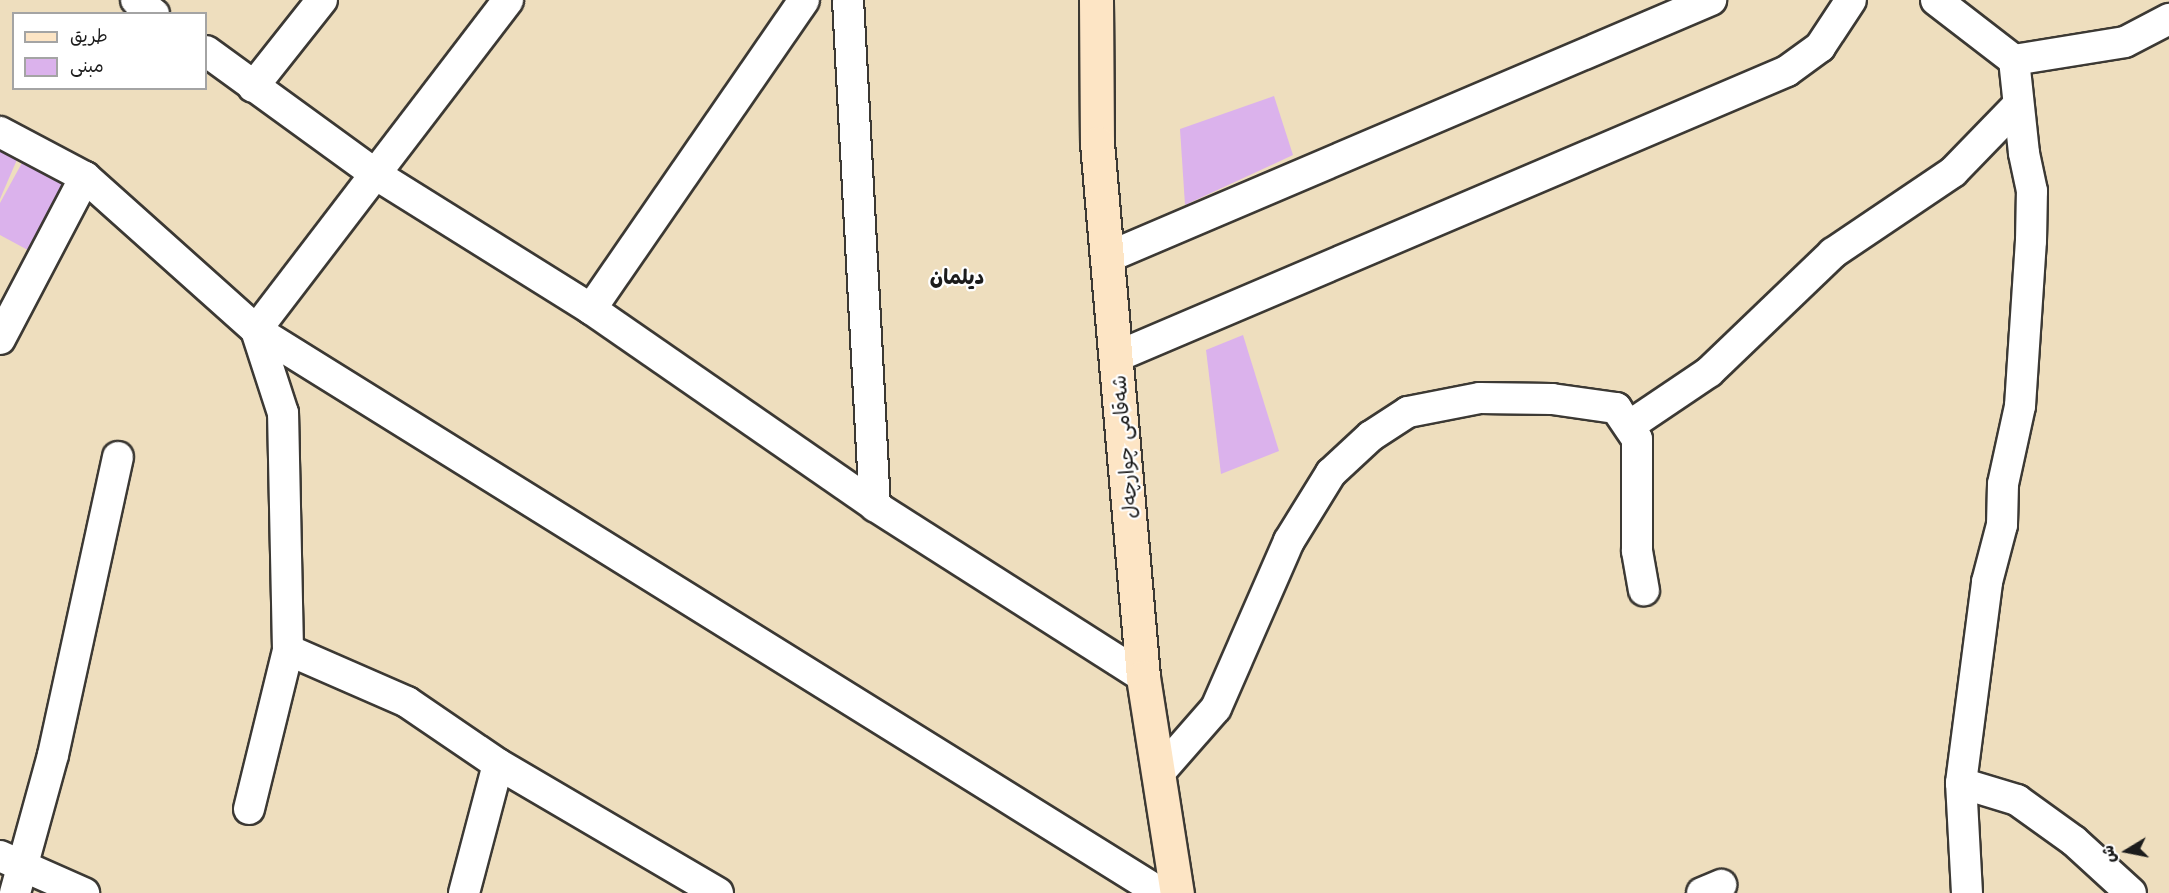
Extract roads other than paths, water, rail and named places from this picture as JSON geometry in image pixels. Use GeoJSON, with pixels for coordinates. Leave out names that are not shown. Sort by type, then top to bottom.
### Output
{"type":"FeatureCollection","features":[{"type":"Feature","properties":{"kind":"main road","name":"شەقامی چوارچەل"},"geometry":{"type":"LineString","coordinates":[[1096,0],[1097,143],[1106,258],[1118,356],[1143,677],[1177,893]]}},
{"type":"Feature","properties":{"kind":"street"},"geometry":{"type":"LineString","coordinates":[[136,0],[151,12]]}},
{"type":"Feature","properties":{"kind":"street"},"geometry":{"type":"LineString","coordinates":[[253,87],[322,0]]}},
{"type":"Feature","properties":{"kind":"street"},"geometry":{"type":"LineString","coordinates":[[256,330],[508,0]]}},
{"type":"Feature","properties":{"kind":"street"},"geometry":{"type":"LineString","coordinates":[[591,309],[804,0]]}},
{"type":"Feature","properties":{"kind":"street"},"geometry":{"type":"LineString","coordinates":[[848,0],[875,506]]}},
{"type":"Feature","properties":{"kind":"street"},"geometry":{"type":"LineString","coordinates":[[1106,258],[1711,0]]}},
{"type":"Feature","properties":{"kind":"street"},"geometry":{"type":"LineString","coordinates":[[1118,356],[1787,71],[1820,47],[1851,0]]}},
{"type":"Feature","properties":{"kind":"street"},"geometry":{"type":"LineString","coordinates":[[1936,0],[2013,60],[2032,191],[2020,406],[2003,484],[2002,525],[1986,592],[1961,783],[1967,893]]}},
{"type":"Feature","properties":{"kind":"street"},"geometry":{"type":"LineString","coordinates":[[2013,60],[2125,42],[2169,19]]}},
{"type":"Feature","properties":{"kind":"street"},"geometry":{"type":"LineString","coordinates":[[207,52],[375,174],[591,309],[875,506],[1143,677]]}},
{"type":"Feature","properties":{"kind":"street"},"geometry":{"type":"LineString","coordinates":[[1629,426],[1709,372],[1833,253],[1953,172],[2018,105]]}},
{"type":"Feature","properties":{"kind":"street"},"geometry":{"type":"LineString","coordinates":[[0,132],[85,177],[256,330],[1161,893]]}},
{"type":"Feature","properties":{"kind":"street"},"geometry":{"type":"LineString","coordinates":[[0,339],[85,177]]}},
{"type":"Feature","properties":{"kind":"street"},"geometry":{"type":"LineString","coordinates":[[249,809],[288,650],[283,413],[256,330]]}},
{"type":"Feature","properties":{"kind":"street"},"geometry":{"type":"LineString","coordinates":[[1159,773],[1216,708],[1289,541],[1331,473],[1371,436],[1408,412],[1480,398],[1552,399],[1616,408],[1637,439],[1637,551],[1644,590]]}},
{"type":"Feature","properties":{"kind":"street"},"geometry":{"type":"LineString","coordinates":[[84,893],[13,872],[118,457]]}},
{"type":"Feature","properties":{"kind":"street"},"geometry":{"type":"LineString","coordinates":[[288,650],[407,702],[498,764],[718,893]]}},
{"type":"Feature","properties":{"kind":"street"},"geometry":{"type":"LineString","coordinates":[[464,893],[498,764]]}},
{"type":"Feature","properties":{"kind":"street"},"geometry":{"type":"LineString","coordinates":[[1961,783],[2017,800],[2074,841],[2131,893]]}},
{"type":"Feature","properties":{"kind":"district","name":"دیلمان"},"geometry":{"type":"Point","coordinates":[957,277]}}]}
